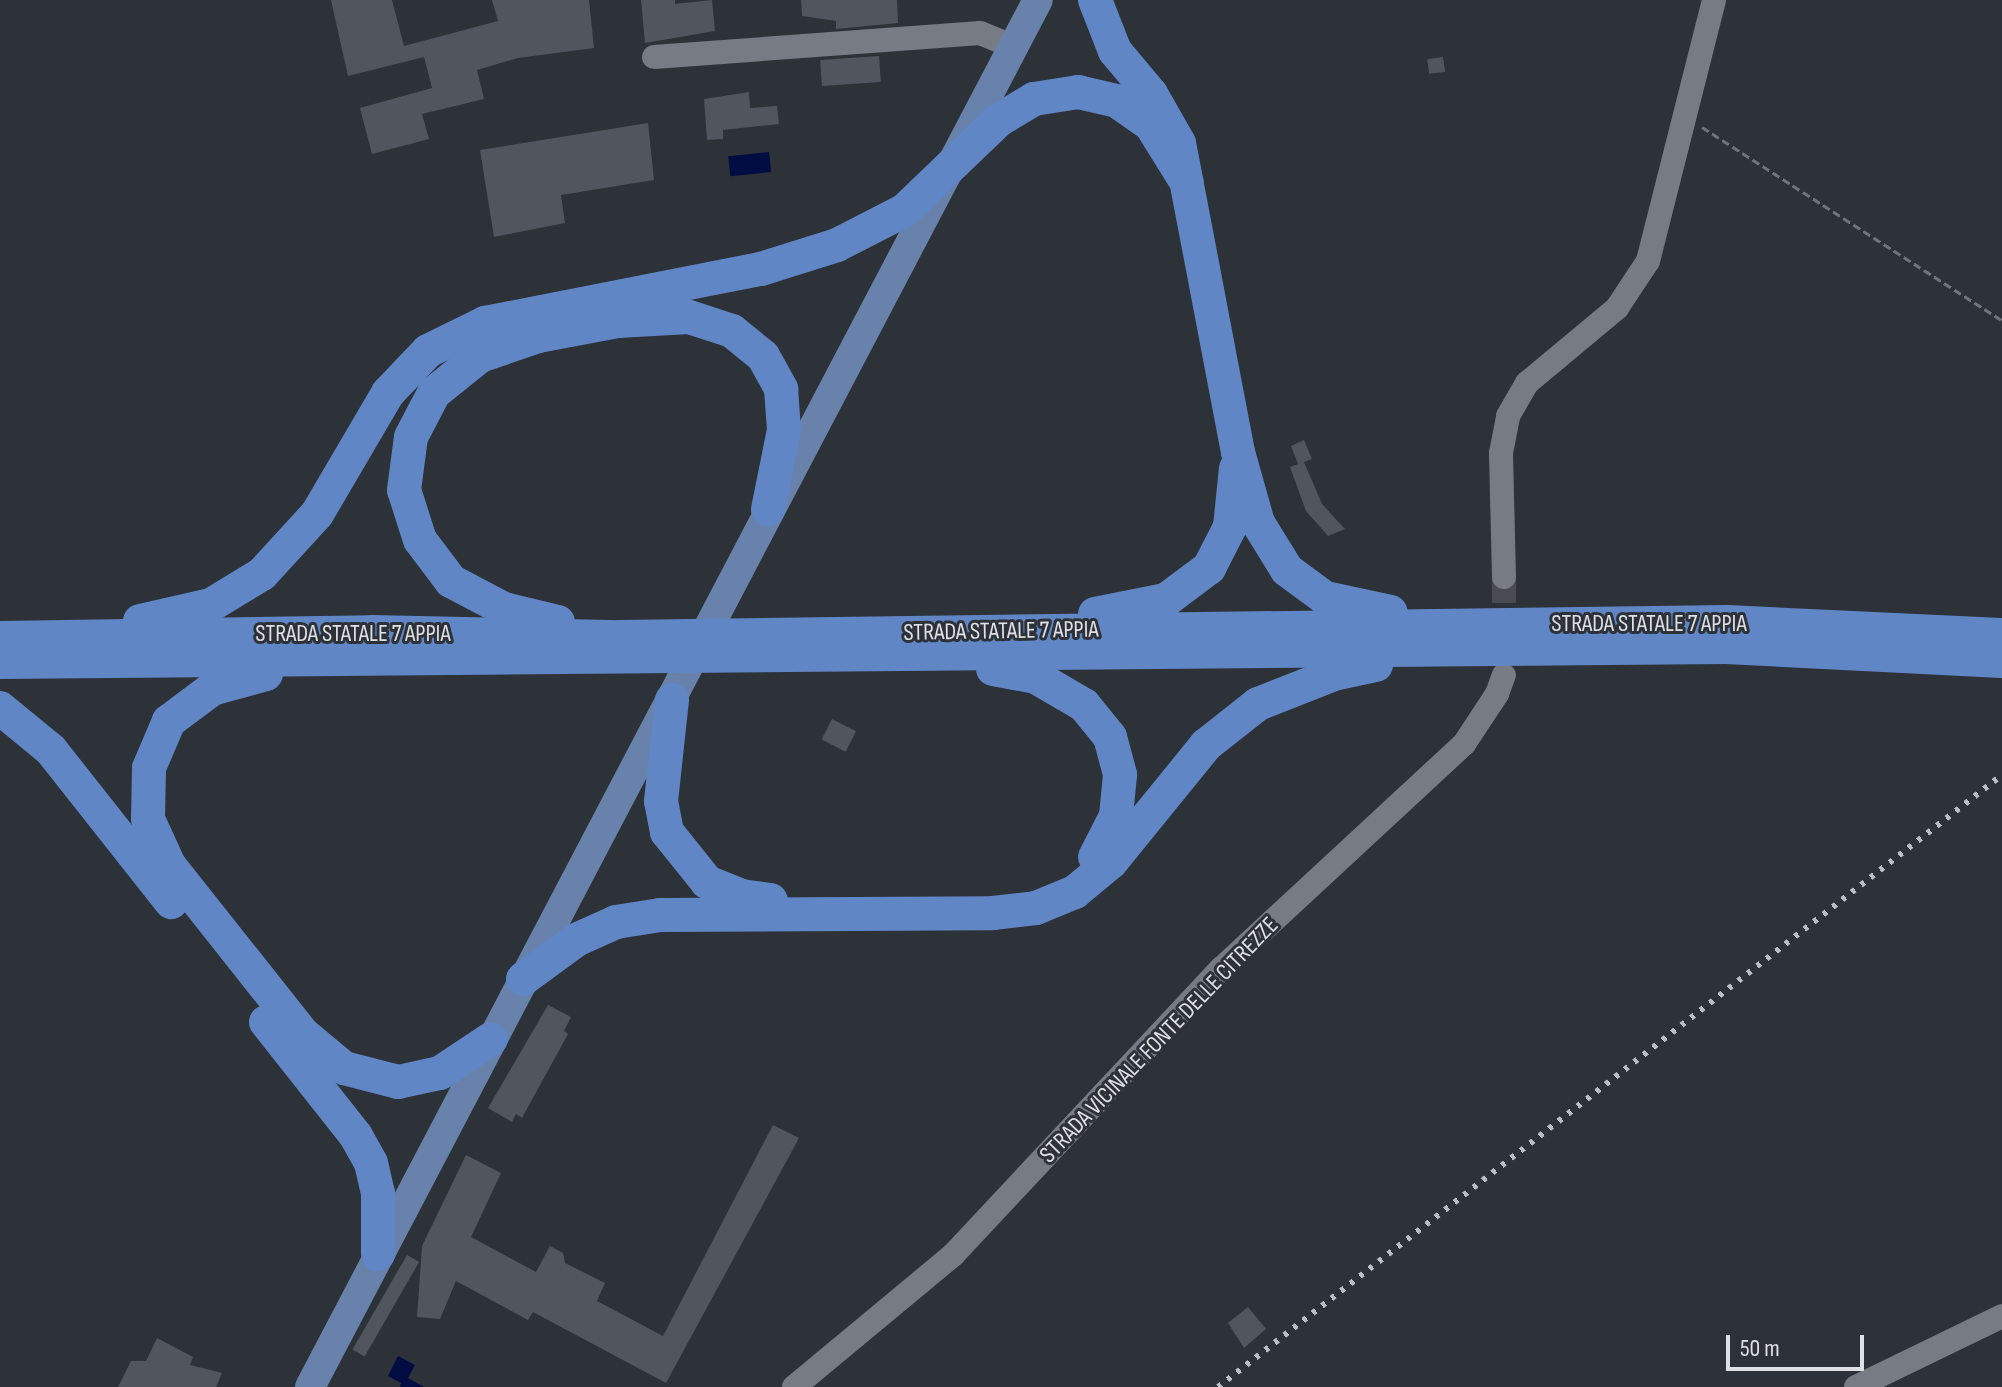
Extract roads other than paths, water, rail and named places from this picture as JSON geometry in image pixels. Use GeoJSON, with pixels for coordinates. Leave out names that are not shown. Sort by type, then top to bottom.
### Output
{"type":"FeatureCollection","features":[{"type":"Feature","properties":{"kind":"highway"},"geometry":{"type":"LineString","coordinates":[[1095,0],[1115,51],[1167,118],[1187,183],[1238,452],[1258,523],[1287,570],[1325,598],[1455,637]]}},
{"type":"Feature","properties":{"kind":"highway"},"geometry":{"type":"LineString","coordinates":[[0,631],[147,621],[211,605],[262,574],[317,514],[388,393],[428,351],[485,323],[761,269],[837,245],[905,210],[952,170],[999,120],[1034,99],[1078,92],[1117,101],[1151,125],[1187,183]]}},
{"type":"Feature","properties":{"kind":"highway"},"geometry":{"type":"LineString","coordinates":[[616,648],[504,609],[451,581],[420,540],[404,490],[411,437],[434,393],[480,356],[538,336],[618,321],[689,317],[732,331],[763,356],[781,389],[784,430],[768,509]]}},
{"type":"Feature","properties":{"kind":"highway"},"geometry":{"type":"LineString","coordinates":[[1014,631],[1166,600],[1209,568],[1230,527],[1238,452]]}},
{"type":"Feature","properties":{"kind":"highway","name":"STRADA STATALE 7 APPIA"},"geometry":{"type":"LineString","coordinates":[[0,662],[310,662],[616,648],[816,646],[1014,631],[1455,637],[1726,647],[1926,644],[2002,635]]}},
{"type":"Feature","properties":{"kind":"highway","name":"STRADA STATALE 7 APPIA"},"geometry":{"type":"LineString","coordinates":[[0,638],[372,632],[616,648]]}},
{"type":"Feature","properties":{"kind":"highway"},"geometry":{"type":"LineString","coordinates":[[523,979],[576,940],[616,922],[660,915],[993,913],[1036,908],[1075,892],[1111,862],[1206,745],[1258,704],[1334,674],[1455,637]]}},
{"type":"Feature","properties":{"kind":"highway","name":"STRADA STATALE 7 APPIA"},"geometry":{"type":"LineString","coordinates":[[816,646],[926,656],[1455,637]]}},
{"type":"Feature","properties":{"kind":"highway","name":"STRADA STATALE 7 APPIA"},"geometry":{"type":"LineString","coordinates":[[1926,644],[2002,661]]}},
{"type":"Feature","properties":{"kind":"highway"},"geometry":{"type":"LineString","coordinates":[[672,700],[661,801],[667,832],[707,882],[741,896],[780,901],[907,902],[1034,896],[1068,882],[1101,852],[1116,816],[1120,775],[1110,737],[1084,705],[1036,677],[926,656]]}},
{"type":"Feature","properties":{"kind":"highway"},"geometry":{"type":"LineString","coordinates":[[310,662],[212,689],[169,721],[149,768],[148,819],[169,865],[302,1033],[344,1068],[398,1082],[440,1073],[491,1039]]}},
{"type":"Feature","properties":{"kind":"highway"},"geometry":{"type":"LineString","coordinates":[[0,708],[51,750],[356,1136],[371,1163],[378,1193],[378,1254]]}},
{"type":"Feature","properties":{"kind":"main road"},"geometry":{"type":"LineString","coordinates":[[310,1387],[672,700],[768,509],[952,170],[1038,0]]}},
{"type":"Feature","properties":{"kind":"street"},"geometry":{"type":"LineString","coordinates":[[1504,577],[1501,453],[1508,416],[1527,383],[1617,308],[1648,261],[1714,0]]}},
{"type":"Feature","properties":{"kind":"street"},"geometry":{"type":"LineString","coordinates":[[654,57],[980,33],[1014,47]]}},
{"type":"Feature","properties":{"kind":"street","name":"STRADA VICINALE FONTE DELLE CITREZZE"},"geometry":{"type":"LineString","coordinates":[[794,1387],[953,1255],[1222,968],[1464,744],[1504,675]]}},
{"type":"Feature","properties":{"kind":"street"},"geometry":{"type":"LineString","coordinates":[[1856,1387],[2002,1316]]}},
{"type":"Feature","properties":{"kind":"tunnel"},"geometry":{"type":"LineString","coordinates":[[1504,577],[1504,639]]}},
{"type":"Feature","properties":{"kind":"railway"},"geometry":{"type":"LineString","coordinates":[[1218,1387],[2002,775]]}}]}
